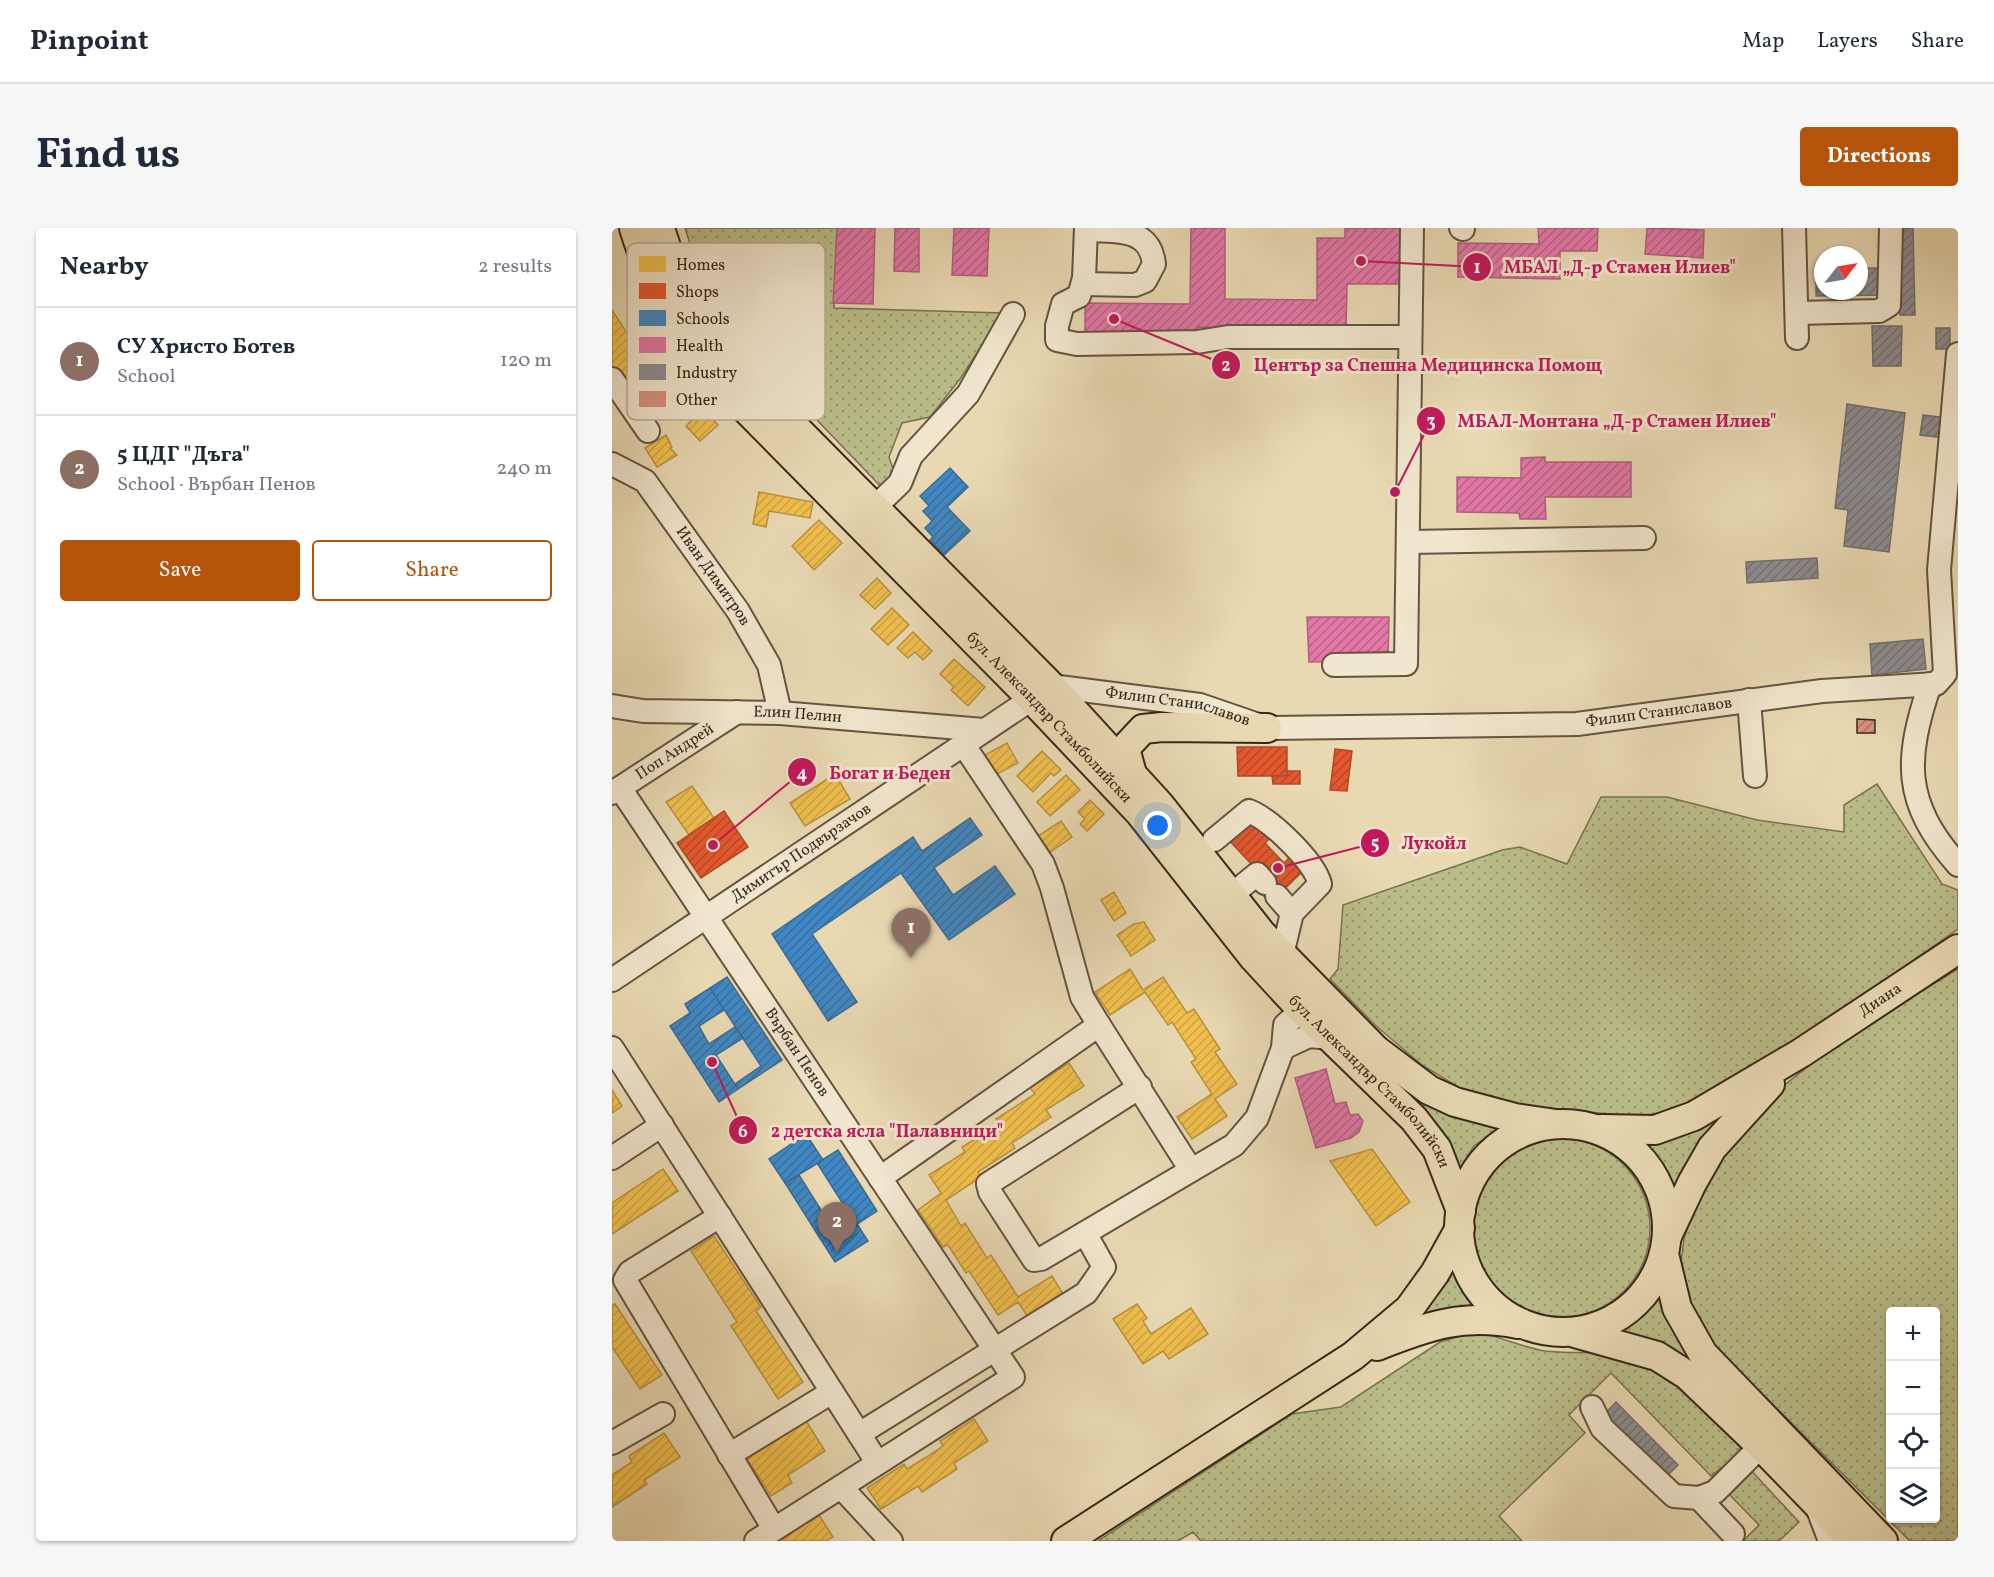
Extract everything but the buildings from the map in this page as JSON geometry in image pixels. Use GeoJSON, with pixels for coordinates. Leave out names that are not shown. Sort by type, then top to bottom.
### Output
{"type":"FeatureCollection","features":[{"type":"Feature","properties":{"kind":"main road","name":"бул. Александър Стамболийски"},"geometry":{"type":"LineString","coordinates":[[634,228],[639,243]]}},
{"type":"Feature","properties":{"kind":"main road","name":"бул. Александър Стамболийски"},"geometry":{"type":"LineString","coordinates":[[660,228],[666,243]]}},
{"type":"Feature","properties":{"kind":"main road","name":"бул. Александър Стамболийски"},"geometry":{"type":"LineString","coordinates":[[758,420],[1041,692],[1132,774],[1159,804],[1221,904],[1302,1010],[1426,1134],[1446,1167],[1460,1219]]}},
{"type":"Feature","properties":{"kind":"main road","name":"бул. Александър Стамболийски"},"geometry":{"type":"LineString","coordinates":[[788,420],[874,508],[1041,692],[1184,869],[1221,904],[1282,955],[1376,1050],[1429,1090],[1455,1102],[1515,1118],[1556,1124]]}},
{"type":"Feature","properties":{"kind":"main road"},"geometry":{"type":"LineString","coordinates":[[1132,774],[1126,752],[1128,745],[1143,729],[1162,727],[1267,728]]}},
{"type":"Feature","properties":{"kind":"main road","name":"Диана"},"geometry":{"type":"LineString","coordinates":[[1801,1053],[1958,949]]}},
{"type":"Feature","properties":{"kind":"main road"},"geometry":{"type":"LineString","coordinates":[[1302,1010],[1326,1017],[1376,1050]]}},
{"type":"Feature","properties":{"kind":"main road"},"geometry":{"type":"LineString","coordinates":[[1066,1541],[1353,1356],[1409,1309],[1436,1273],[1460,1219],[1472,1178],[1493,1151],[1523,1132],[1556,1124],[1639,1131],[1674,1125],[1728,1097],[1801,1053]]}},
{"type":"Feature","properties":{"kind":"main road"},"geometry":{"type":"LineString","coordinates":[[1567,1332],[1602,1324],[1633,1305],[1652,1282],[1692,1183],[1712,1148],[1749,1105],[1801,1053]]}},
{"type":"Feature","properties":{"kind":"main road"},"geometry":{"type":"LineString","coordinates":[[1594,1129],[1625,1145],[1650,1170],[1665,1209],[1665,1246],[1677,1308],[1703,1354],[1883,1541]]}},
{"type":"Feature","properties":{"kind":"main road"},"geometry":{"type":"LineString","coordinates":[[1460,1219],[1463,1254],[1480,1289],[1508,1315],[1532,1326]]}},
{"type":"Feature","properties":{"kind":"main road"},"geometry":{"type":"LineString","coordinates":[[1353,1356],[1436,1324],[1468,1318],[1489,1318],[1567,1332],[1657,1356],[1701,1387],[1852,1541]]}},
{"type":"Feature","properties":{"kind":"street"},"geometry":{"type":"LineString","coordinates":[[1334,665],[1406,664],[1412,228]]}},
{"type":"Feature","properties":{"kind":"street"},"geometry":{"type":"LineString","coordinates":[[1794,228],[1797,339]]}},
{"type":"Feature","properties":{"kind":"street"},"geometry":{"type":"LineString","coordinates":[[1797,313],[1879,311],[1889,305],[1891,228]]}},
{"type":"Feature","properties":{"kind":"street"},"geometry":{"type":"LineString","coordinates":[[1083,284],[1135,285],[1145,281],[1154,264],[1149,243],[1141,235],[1132,231],[1086,229],[1083,284],[1079,296],[1064,304],[1057,326],[1057,340],[1077,344],[1197,342],[1228,337],[1410,337]]}},
{"type":"Feature","properties":{"kind":"street"},"geometry":{"type":"LineString","coordinates":[[874,508],[900,483],[911,456],[968,394],[1013,314]]}},
{"type":"Feature","properties":{"kind":"street"},"geometry":{"type":"LineString","coordinates":[[1958,354],[1939,570],[1945,675],[1940,682],[1930,684],[1915,730],[1912,771],[1917,799],[1933,830],[1958,865]]}},
{"type":"Feature","properties":{"kind":"street"},"geometry":{"type":"LineString","coordinates":[[612,379],[627,401]]}},
{"type":"Feature","properties":{"kind":"street"},"geometry":{"type":"LineString","coordinates":[[640,420],[648,431]]}},
{"type":"Feature","properties":{"kind":"street","name":"Иван Димитров"},"geometry":{"type":"LineString","coordinates":[[612,464],[645,481],[738,611],[769,664],[780,713]]}},
{"type":"Feature","properties":{"kind":"street"},"geometry":{"type":"LineString","coordinates":[[1408,542],[1644,538]]}},
{"type":"Feature","properties":{"kind":"street","name":"Филип Станиславов"},"geometry":{"type":"LineString","coordinates":[[1041,692],[1200,705],[1267,728],[1577,724],[1749,700],[1930,684]]}},
{"type":"Feature","properties":{"kind":"street","name":"Димитър Подвързачов"},"geometry":{"type":"LineString","coordinates":[[612,980],[1041,692]]}},
{"type":"Feature","properties":{"kind":"street"},"geometry":{"type":"LineString","coordinates":[[1749,700],[1755,776]]}},
{"type":"Feature","properties":{"kind":"street","name":"Елин Пелин"},"geometry":{"type":"LineString","coordinates":[[612,706],[643,711],[780,713],[984,730]]}},
{"type":"Feature","properties":{"kind":"street","name":"Поп Андрей"},"geometry":{"type":"LineString","coordinates":[[616,790],[737,712]]}},
{"type":"Feature","properties":{"kind":"street"},"geometry":{"type":"LineString","coordinates":[[963,744],[1043,864],[1052,888],[1082,997],[1191,1170]]}},
{"type":"Feature","properties":{"kind":"street","name":"Върбан Пенов"},"geometry":{"type":"LineString","coordinates":[[616,790],[707,917],[1013,1377],[877,1462]]}},
{"type":"Feature","properties":{"kind":"street"},"geometry":{"type":"LineString","coordinates":[[1214,840],[1249,811],[1264,817],[1317,871],[1320,884],[1292,913],[1282,955]]}},
{"type":"Feature","properties":{"kind":"street"},"geometry":{"type":"LineString","coordinates":[[1221,904],[1257,874],[1292,913]]}},
{"type":"Feature","properties":{"kind":"street"},"geometry":{"type":"LineString","coordinates":[[1140,1087],[988,1184],[990,1192],[1036,1261],[1234,1145],[1257,1118],[1283,1048],[1285,1025],[1302,1010]]}},
{"type":"Feature","properties":{"kind":"street"},"geometry":{"type":"LineString","coordinates":[[880,1178],[1099,1025]]}},
{"type":"Feature","properties":{"kind":"street"},"geometry":{"type":"LineString","coordinates":[[1283,1048],[1310,1036],[1330,1038]]}},
{"type":"Feature","properties":{"kind":"street"},"geometry":{"type":"LineString","coordinates":[[612,1048],[662,1125],[877,1462],[765,1535],[729,1455],[625,1280],[630,1272],[720,1216]]}},
{"type":"Feature","properties":{"kind":"street"},"geometry":{"type":"LineString","coordinates":[[612,1158],[662,1125]]}},
{"type":"Feature","properties":{"kind":"street"},"geometry":{"type":"LineString","coordinates":[[859,1434],[1086,1293],[1104,1267],[1085,1233]]}},
{"type":"Feature","properties":{"kind":"street"},"geometry":{"type":"LineString","coordinates":[[729,1455],[832,1392]]}},
{"type":"Feature","properties":{"kind":"street"},"geometry":{"type":"LineString","coordinates":[[1592,1407],[1602,1428],[1674,1496],[1699,1498],[1720,1488],[1761,1446]]}},
{"type":"Feature","properties":{"kind":"street"},"geometry":{"type":"LineString","coordinates":[[612,1443],[663,1414]]}},
{"type":"Feature","properties":{"kind":"street"},"geometry":{"type":"LineString","coordinates":[[841,1487],[891,1541]]}},
{"type":"Feature","properties":{"kind":"street"},"geometry":{"type":"LineString","coordinates":[[1699,1498],[1733,1534]]}},
{"type":"Feature","properties":{"kind":"street"},"geometry":{"type":"LineString","coordinates":[[1815,1503],[1830,1541]]}},
{"type":"Feature","properties":{"kind":"green space"},"geometry":{"type":"Polygon","coordinates":[[[685,228],[837,228],[834,308],[1003,313],[960,379],[930,417],[902,423],[889,457],[895,475],[883,489],[817,420],[825,420],[825,243],[690,243],[685,228]]]}},
{"type":"Feature","properties":{"kind":"green space"},"geometry":{"type":"Polygon","coordinates":[[[1877,784],[1942,884],[1958,890],[1958,929],[1794,1043],[1713,1094],[1670,1111],[1639,1117],[1579,1111],[1546,1111],[1468,1093],[1422,1065],[1375,1025],[1330,979],[1338,969],[1343,905],[1502,850],[1520,847],[1567,864],[1601,797],[1667,797],[1757,820],[1844,832],[1844,805],[1877,784]]]}},
{"type":"Feature","properties":{"kind":"green space"},"geometry":{"type":"Polygon","coordinates":[[[1958,969],[1958,1541],[1910,1541],[1892,1523],[1940,1523],[1940,1307],[1886,1307],[1886,1517],[1710,1342],[1697,1325],[1680,1269],[1684,1239],[1706,1172],[1772,1095],[1842,1039],[1958,969]]]}},
{"type":"Feature","properties":{"kind":"green space"},"geometry":{"type":"Polygon","coordinates":[[[1429,1101],[1502,1126],[1474,1146],[1456,1174],[1419,1110],[1429,1101]]]}},
{"type":"Feature","properties":{"kind":"green space"},"geometry":{"type":"Polygon","coordinates":[[[1735,1102],[1675,1197],[1663,1168],[1639,1139],[1735,1102]]]}},
{"type":"Feature","properties":{"kind":"green space"},"geometry":{"type":"Polygon","coordinates":[[[1560,1138],[1594,1145],[1610,1153],[1623,1165],[1635,1178],[1643,1194],[1650,1228],[1643,1262],[1635,1278],[1623,1291],[1610,1303],[1594,1311],[1560,1318],[1526,1311],[1510,1303],[1497,1291],[1485,1278],[1477,1262],[1470,1228],[1477,1194],[1485,1178],[1497,1165],[1510,1153],[1526,1145],[1560,1138]]]}},
{"type":"Feature","properties":{"kind":"green space"},"geometry":{"type":"Polygon","coordinates":[[[1455,1268],[1464,1288],[1481,1308],[1406,1326],[1440,1290],[1455,1268]]]}},
{"type":"Feature","properties":{"kind":"green space"},"geometry":{"type":"Polygon","coordinates":[[[1663,1292],[1717,1384],[1621,1333],[1644,1316],[1663,1292]]]}},
{"type":"Feature","properties":{"kind":"green space"},"geometry":{"type":"Polygon","coordinates":[[[1470,1333],[1489,1335],[1545,1351],[1609,1354],[1637,1360],[1654,1368],[1686,1391],[1742,1445],[1735,1457],[1711,1476],[1611,1373],[1569,1415],[1585,1433],[1499,1516],[1522,1541],[1201,1541],[1193,1532],[1178,1541],[1098,1541],[1292,1414],[1341,1407],[1440,1342],[1470,1333]]]}},
{"type":"Feature","properties":{"kind":"green space"},"geometry":{"type":"Polygon","coordinates":[[[1747,1466],[1799,1522],[1779,1541],[1743,1541],[1759,1525],[1724,1489],[1747,1466]]]}},
{"type":"Feature","properties":{"kind":"place","name":"МБАЛ „Д-р Стамен Илиев\""},"geometry":{"type":"Point","coordinates":[1361,261]}},
{"type":"Feature","properties":{"kind":"place","name":"Център за Спешна Медицинска Помощ"},"geometry":{"type":"Point","coordinates":[1114,319]}},
{"type":"Feature","properties":{"kind":"place","name":"МБАЛ-Монтана „Д-р Стамен Илиев\""},"geometry":{"type":"Point","coordinates":[1395,492]}},
{"type":"Feature","properties":{"kind":"place","name":"Богат и Беден"},"geometry":{"type":"Point","coordinates":[713,845]}},
{"type":"Feature","properties":{"kind":"place","name":"Лукойл"},"geometry":{"type":"Point","coordinates":[1278,868]}},
{"type":"Feature","properties":{"kind":"place","name":"СУ Христо Ботев"},"geometry":{"type":"Point","coordinates":[911,958]}},
{"type":"Feature","properties":{"kind":"place","name":"2 детска ясла \"Палавници\""},"geometry":{"type":"Point","coordinates":[712,1062]}},
{"type":"Feature","properties":{"kind":"place","name":"5 ЦДГ \"Дъга\""},"geometry":{"type":"Point","coordinates":[837,1252]}}]}
